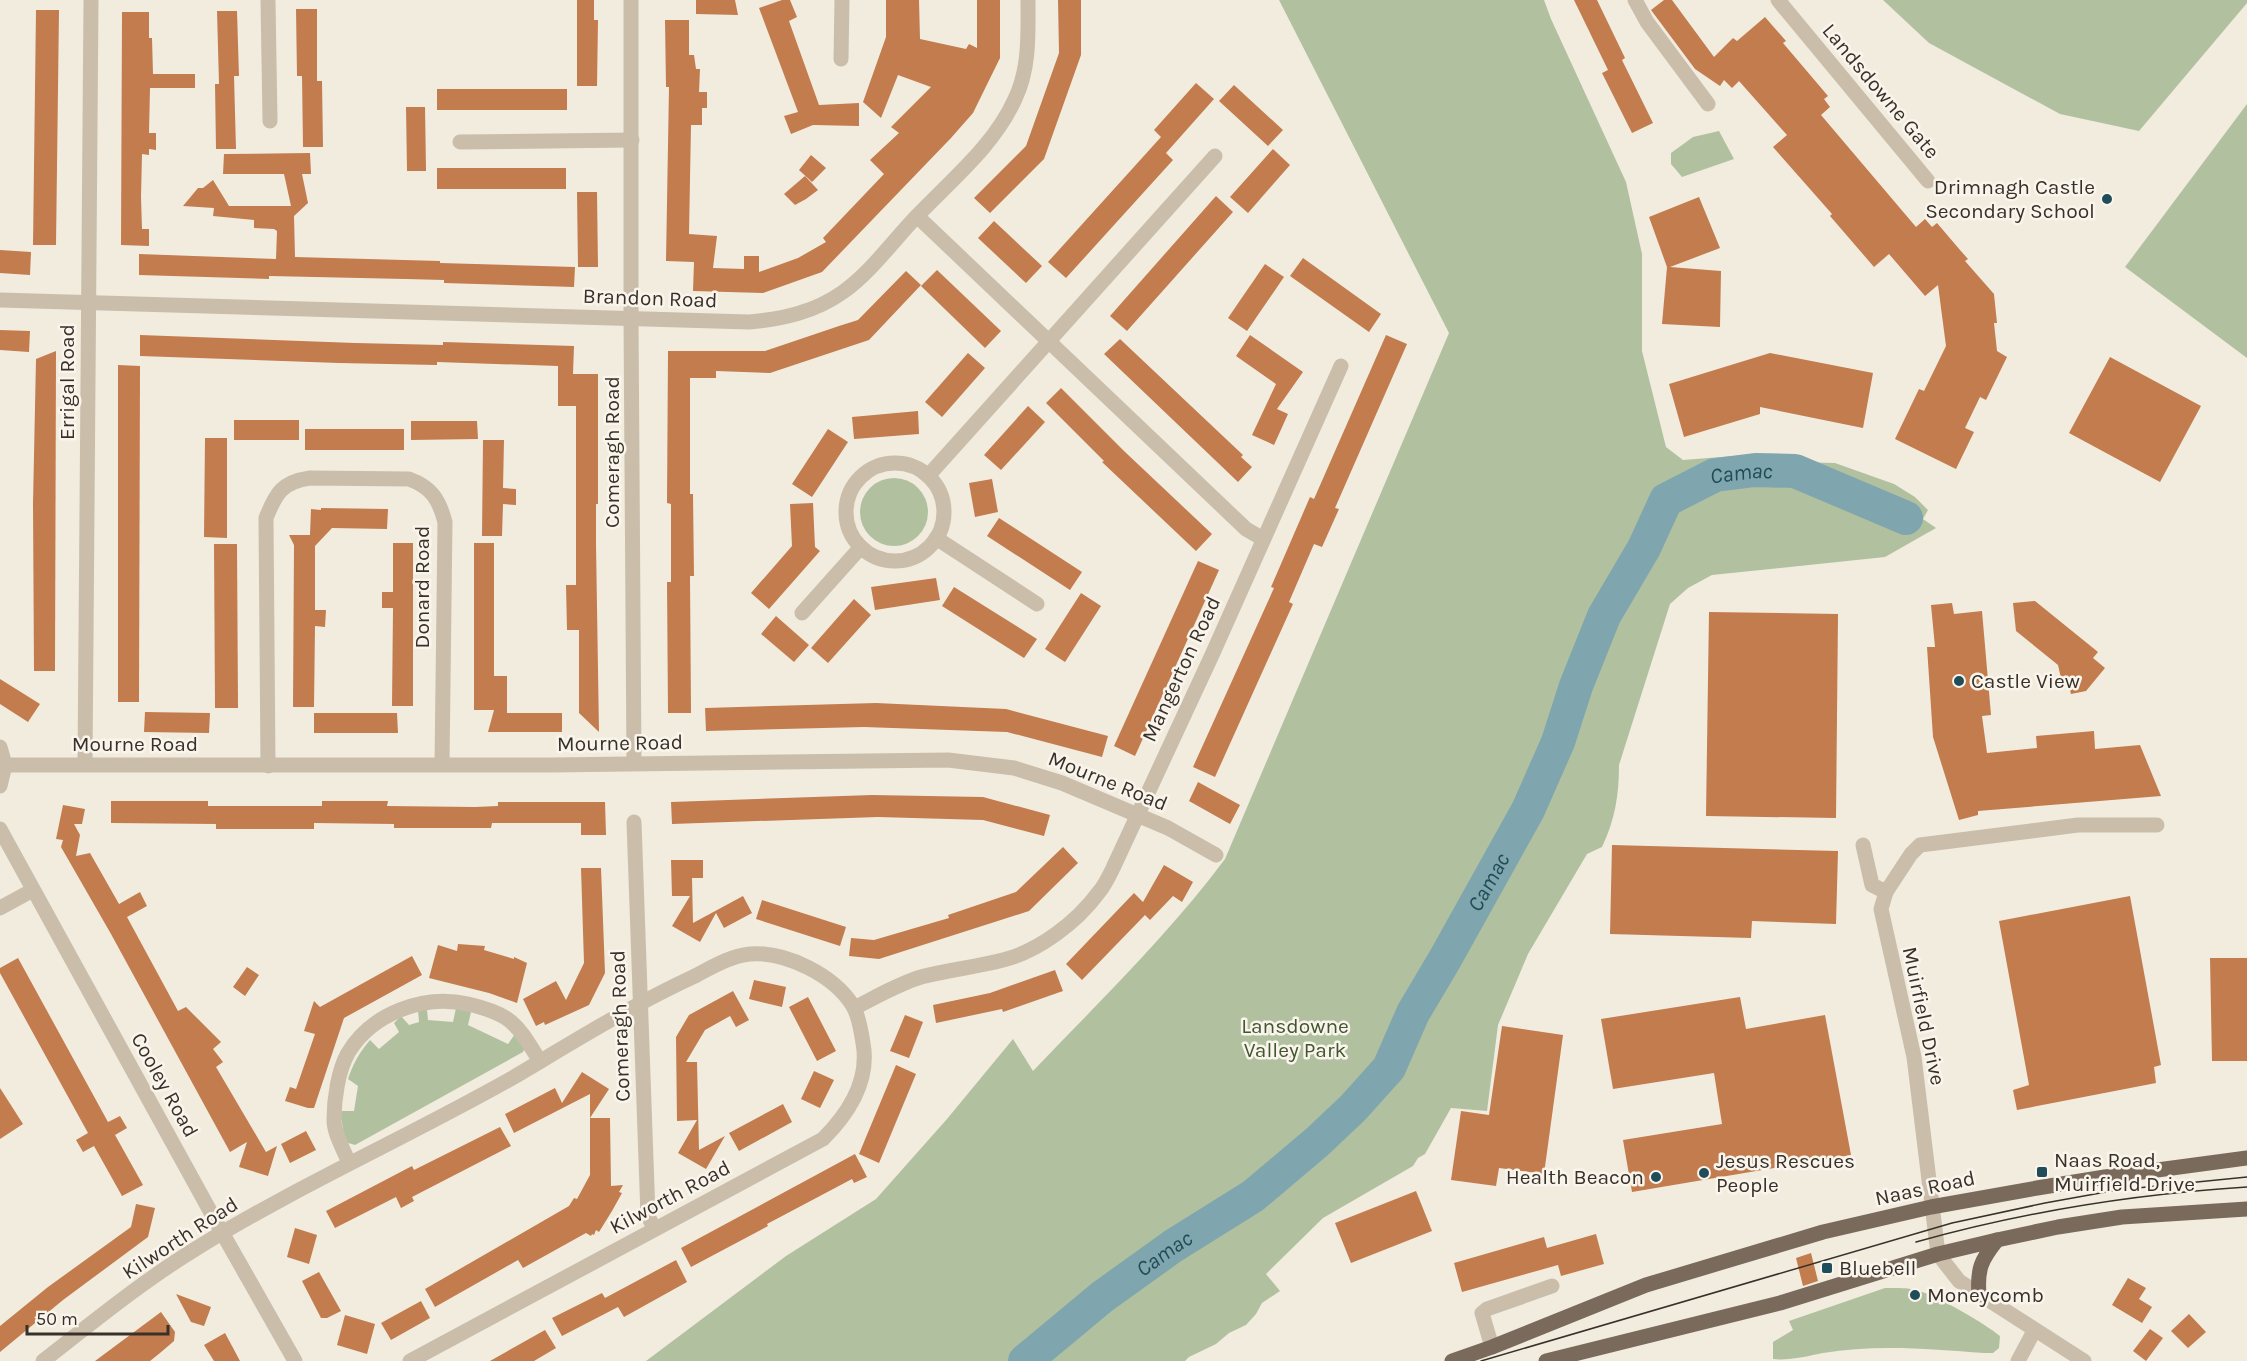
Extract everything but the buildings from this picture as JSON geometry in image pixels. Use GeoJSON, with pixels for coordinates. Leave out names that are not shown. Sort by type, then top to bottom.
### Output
{"type":"FeatureCollection","features":[{"type":"Feature","properties":{"kind":"main road","name":"Naas Road"},"geometry":{"type":"LineString","coordinates":[[1452,1361],[1647,1285],[1823,1232],[1931,1207],[2104,1177],[2247,1158]]}},
{"type":"Feature","properties":{"kind":"main road"},"geometry":{"type":"LineString","coordinates":[[1546,1361],[1780,1303],[1938,1254],[1997,1240],[2122,1217],[2247,1209]]}},
{"type":"Feature","properties":{"kind":"main road"},"geometry":{"type":"LineString","coordinates":[[1979,1295],[1977,1276],[1980,1266],[1997,1240]]}},
{"type":"Feature","properties":{"kind":"street","name":"Errigal Road"},"geometry":{"type":"LineString","coordinates":[[85,764],[91,0]]}},
{"type":"Feature","properties":{"kind":"street"},"geometry":{"type":"LineString","coordinates":[[268,0],[270,122]]}},
{"type":"Feature","properties":{"kind":"street","name":"Comeragh Road"},"geometry":{"type":"LineString","coordinates":[[632,0],[631,318],[634,763]]}},
{"type":"Feature","properties":{"kind":"street"},"geometry":{"type":"LineString","coordinates":[[842,0],[842,59]]}},
{"type":"Feature","properties":{"kind":"street","name":"Brandon Road"},"geometry":{"type":"LineString","coordinates":[[0,300],[749,322],[800,314],[825,303],[854,283],[1000,128],[1023,79],[1028,50],[1028,0]]}},
{"type":"Feature","properties":{"kind":"street"},"geometry":{"type":"LineString","coordinates":[[1635,0],[1647,22],[1708,104]]}},
{"type":"Feature","properties":{"kind":"street","name":"Landsdowne Gate"},"geometry":{"type":"LineString","coordinates":[[1778,0],[1928,181]]}},
{"type":"Feature","properties":{"kind":"street"},"geometry":{"type":"LineString","coordinates":[[460,142],[632,140]]}},
{"type":"Feature","properties":{"kind":"street"},"geometry":{"type":"LineString","coordinates":[[928,476],[1215,156]]}},
{"type":"Feature","properties":{"kind":"street"},"geometry":{"type":"LineString","coordinates":[[917,216],[1246,529],[1263,539]]}},
{"type":"Feature","properties":{"kind":"street","name":"Mangerton Road"},"geometry":{"type":"LineString","coordinates":[[1137,815],[1341,366]]}},
{"type":"Feature","properties":{"kind":"street"},"geometry":{"type":"LineString","coordinates":[[896,463],[919,469],[928,476],[936,485],[943,506],[941,528],[936,538],[921,553],[901,560],[880,558],[861,547],[849,527],[846,504],[856,482],[874,468],[896,463]]}},
{"type":"Feature","properties":{"kind":"street","name":"Donard Road"},"geometry":{"type":"LineString","coordinates":[[268,766],[267,518],[272,503],[282,488],[295,480],[310,478],[409,479],[422,483],[432,492],[442,511],[445,522],[442,764]]}},
{"type":"Feature","properties":{"kind":"street"},"geometry":{"type":"LineString","coordinates":[[936,538],[1038,604]]}},
{"type":"Feature","properties":{"kind":"street"},"geometry":{"type":"LineString","coordinates":[[802,613],[861,547]]}},
{"type":"Feature","properties":{"kind":"street"},"geometry":{"type":"LineString","coordinates":[[0,747],[5,765],[0,786]]}},
{"type":"Feature","properties":{"kind":"street","name":"Mourne Road"},"geometry":{"type":"LineString","coordinates":[[5,765],[268,766],[948,760],[999,765],[1062,783],[1168,828],[1216,855]]}},
{"type":"Feature","properties":{"kind":"street"},"geometry":{"type":"LineString","coordinates":[[854,1008],[918,978],[956,968],[1004,960],[1030,950],[1054,935],[1080,914],[1099,892],[1113,868],[1137,815]]}},
{"type":"Feature","properties":{"kind":"street","name":"Comeragh Road"},"geometry":{"type":"LineString","coordinates":[[634,822],[648,1216],[654,1228]]}},
{"type":"Feature","properties":{"kind":"street"},"geometry":{"type":"LineString","coordinates":[[1863,845],[1872,885],[1886,892],[1911,854],[1920,845],[2078,825],[2157,825]]}},
{"type":"Feature","properties":{"kind":"street","name":"Cooley Road"},"geometry":{"type":"LineString","coordinates":[[0,829],[295,1361]]}},
{"type":"Feature","properties":{"kind":"street"},"geometry":{"type":"LineString","coordinates":[[0,908],[33,890]]}},
{"type":"Feature","properties":{"kind":"street","name":"Muirfield Drive"},"geometry":{"type":"LineString","coordinates":[[1886,892],[1881,909],[1914,1057],[1938,1254]]}},
{"type":"Feature","properties":{"kind":"street","name":"Kilworth Road"},"geometry":{"type":"LineString","coordinates":[[43,1361],[155,1276],[222,1232],[540,1061],[640,1004],[736,956],[753,954],[786,958],[801,963],[830,983],[854,1008],[864,1048],[859,1090],[849,1111],[823,1139],[410,1361]]}},
{"type":"Feature","properties":{"kind":"street"},"geometry":{"type":"LineString","coordinates":[[349,1163],[333,1121],[339,1076],[348,1053],[363,1034],[396,1011],[413,1004],[437,1000],[483,1008],[510,1020],[540,1061]]}},
{"type":"Feature","properties":{"kind":"street"},"geometry":{"type":"LineString","coordinates":[[1938,1254],[1959,1281],[2084,1361]]}},
{"type":"Feature","properties":{"kind":"street"},"geometry":{"type":"LineString","coordinates":[[1492,1347],[1482,1313],[1487,1309],[1552,1286]]}},
{"type":"Feature","properties":{"kind":"street"},"geometry":{"type":"LineString","coordinates":[[2018,1361],[2034,1331]]}},
{"type":"Feature","properties":{"kind":"green space","name":"Lansdowne Valley Park"},"geometry":{"type":"Polygon","coordinates":[[[1279,0],[1544,0],[1626,182],[1642,254],[1642,351],[1666,447],[1683,460],[1759,454],[1794,462],[1835,463],[1894,484],[1915,497],[1928,510],[1923,519],[1936,528],[1885,557],[1712,575],[1688,588],[1670,604],[1619,765],[1617,797],[1610,827],[1602,847],[1587,854],[1528,954],[1498,1025],[1487,1111],[1451,1108],[1425,1154],[1418,1158],[1413,1166],[1323,1218],[1266,1274],[1280,1291],[1262,1303],[1246,1325],[1185,1361],[646,1361],[786,1256],[876,1199],[947,1119],[1013,1039],[1033,1071],[1157,941],[1225,859],[1449,333],[1279,0]]]}},
{"type":"Feature","properties":{"kind":"green space"},"geometry":{"type":"Polygon","coordinates":[[[1883,0],[2247,0],[2247,3],[2139,131],[2060,114],[1929,43],[1883,0]]]}},
{"type":"Feature","properties":{"kind":"green space"},"geometry":{"type":"Polygon","coordinates":[[[2247,104],[2247,358],[2125,267],[2247,104]]]}},
{"type":"Feature","properties":{"kind":"green space"},"geometry":{"type":"Polygon","coordinates":[[[1719,131],[1734,159],[1682,177],[1671,164],[1671,153],[1693,137],[1719,131]]]}},
{"type":"Feature","properties":{"kind":"green space"},"geometry":{"type":"Polygon","coordinates":[[[894,478],[907,481],[918,488],[925,499],[928,512],[925,525],[918,536],[907,543],[894,546],[881,543],[870,536],[863,525],[860,512],[863,499],[870,488],[881,481],[894,478]]]}},
{"type":"Feature","properties":{"kind":"green space"},"geometry":{"type":"Polygon","coordinates":[[[456,1008],[471,1012],[468,1025],[508,1044],[515,1034],[525,1047],[523,1052],[355,1145],[345,1142],[340,1111],[354,1111],[358,1086],[348,1079],[357,1059],[370,1040],[379,1049],[399,1032],[394,1023],[401,1016],[409,1025],[419,1022],[418,1010],[427,1010],[428,1020],[453,1022],[456,1008]]]}},
{"type":"Feature","properties":{"kind":"green space"},"geometry":{"type":"Polygon","coordinates":[[[1885,1288],[1917,1290],[1951,1305],[2000,1336],[1999,1348],[1993,1353],[1904,1348],[1863,1349],[1791,1359],[1773,1359],[1773,1342],[1793,1330],[1789,1321],[1885,1288]]]}},
{"type":"Feature","properties":{"kind":"waterway","name":"Camac"},"geometry":{"type":"LineString","coordinates":[[1025,1361],[1102,1297],[1173,1246],[1253,1196],[1317,1142],[1353,1108],[1389,1068],[1413,1013],[1528,810],[1558,742],[1576,686],[1604,616],[1644,548],[1666,500],[1715,475],[1755,470],[1795,471],[1906,518]]}},
{"type":"Feature","properties":{"kind":"tram line"},"geometry":{"type":"LineString","coordinates":[[1481,1361],[1952,1223],[2117,1190],[2247,1177]]}},
{"type":"Feature","properties":{"kind":"tram line"},"geometry":{"type":"LineString","coordinates":[[1916,1242],[1956,1231],[2080,1206],[2164,1194],[2247,1187]]}},
{"type":"Feature","properties":{"kind":"place","name":"Drimnagh Castle Secondary School"},"geometry":{"type":"Point","coordinates":[2107,199]}},
{"type":"Feature","properties":{"kind":"place","name":"Castle View"},"geometry":{"type":"Point","coordinates":[1959,681]}},
{"type":"Feature","properties":{"kind":"place","name":"Naas Road, Muirfield Drive"},"geometry":{"type":"Point","coordinates":[2042,1172]}},
{"type":"Feature","properties":{"kind":"place","name":"Jesus Rescues People"},"geometry":{"type":"Point","coordinates":[1704,1173]}},
{"type":"Feature","properties":{"kind":"place","name":"Health Beacon"},"geometry":{"type":"Point","coordinates":[1656,1177]}},
{"type":"Feature","properties":{"kind":"place","name":"Bluebell"},"geometry":{"type":"Point","coordinates":[1827,1268]}},
{"type":"Feature","properties":{"kind":"place","name":"Moneycomb"},"geometry":{"type":"Point","coordinates":[1915,1295]}}]}
